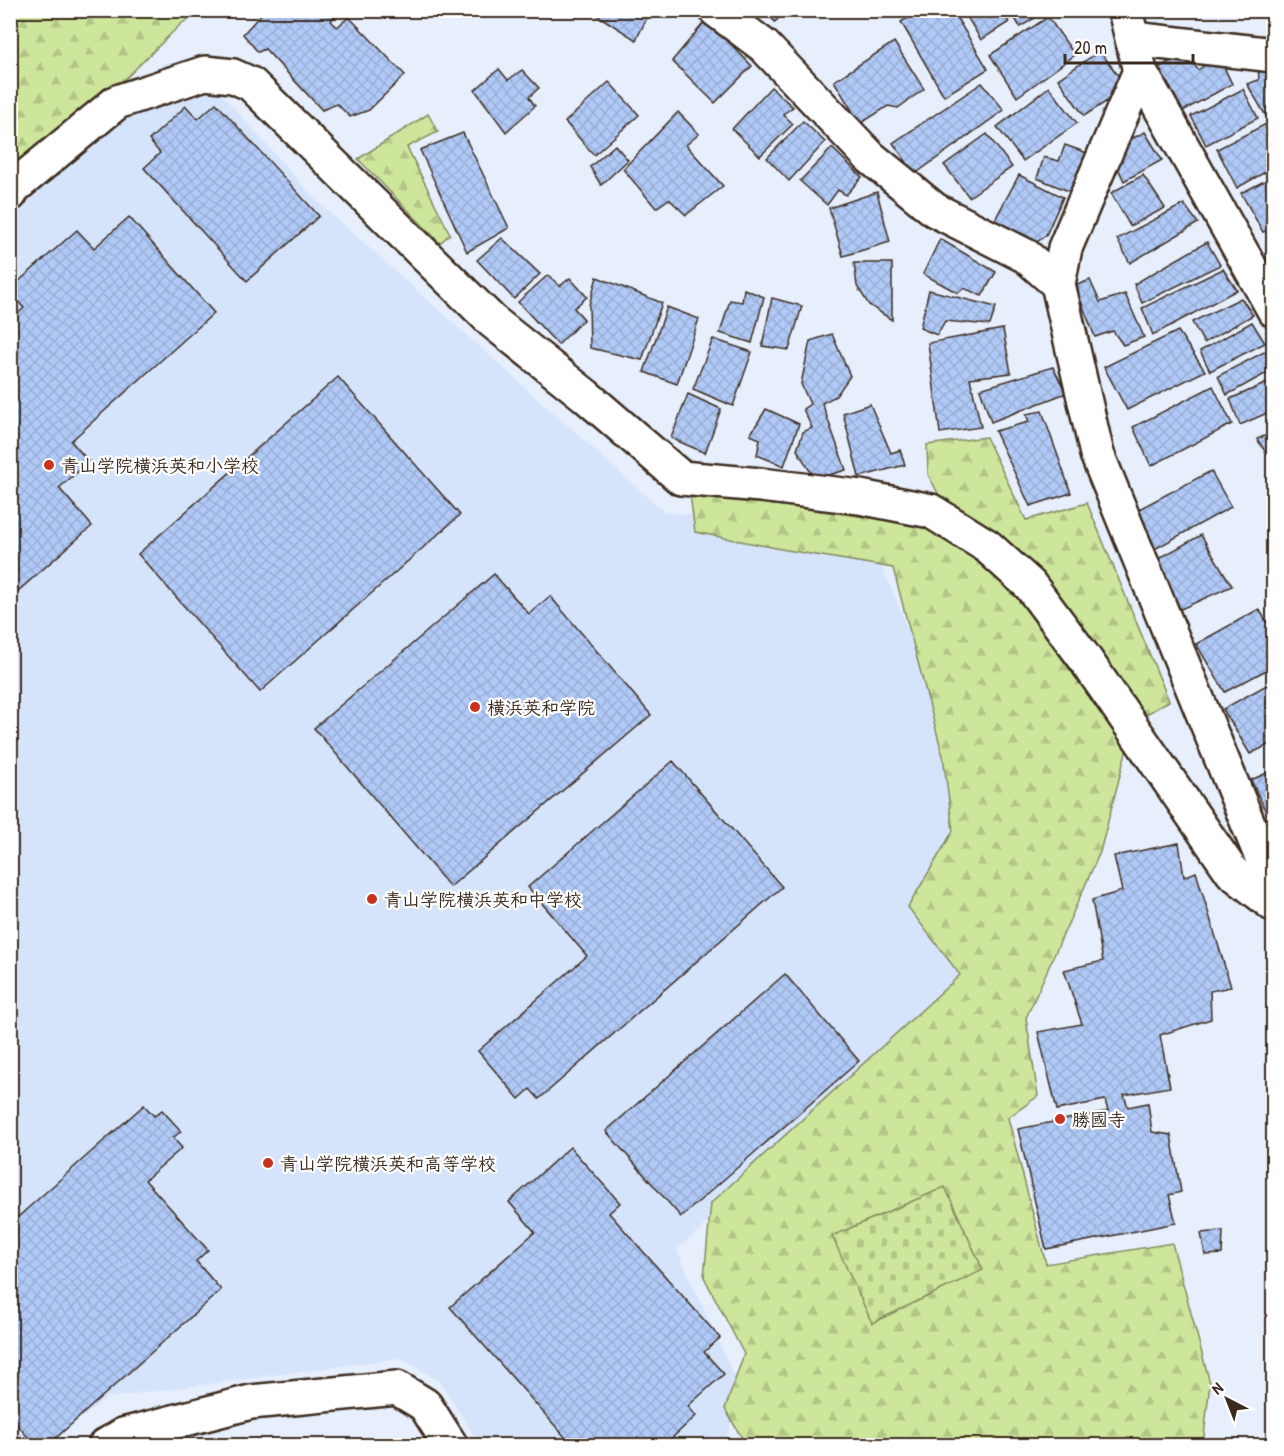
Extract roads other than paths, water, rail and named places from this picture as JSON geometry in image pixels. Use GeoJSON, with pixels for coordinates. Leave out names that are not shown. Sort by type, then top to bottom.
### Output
{"type":"FeatureCollection","features":[{"type":"Feature","properties":{"kind":"street"},"geometry":{"type":"LineString","coordinates":[[716,10],[764,46],[870,157],[935,210],[1026,256],[1058,284]]}},
{"type":"Feature","properties":{"kind":"street"},"geometry":{"type":"LineString","coordinates":[[1274,55],[1129,25],[1140,71],[1274,310]]}},
{"type":"Feature","properties":{"kind":"street"},"geometry":{"type":"LineString","coordinates":[[1140,71],[1065,248],[1058,284],[1097,454],[1274,887]]}},
{"type":"Feature","properties":{"kind":"street"},"geometry":{"type":"LineString","coordinates":[[10,194],[14,187],[117,102],[205,73],[233,76],[251,84],[492,321],[586,396],[681,478],[860,497],[931,511],[987,546],[1030,585],[1090,666],[1232,872],[1274,905]]}},
{"type":"Feature","properties":{"kind":"street"},"geometry":{"type":"LineString","coordinates":[[105,1446],[123,1435],[251,1402],[397,1388],[425,1405],[451,1446]]}},
{"type":"Feature","properties":{"kind":"place","name":"青山学院横浜英和小学校"},"geometry":{"type":"Point","coordinates":[49,465]}},
{"type":"Feature","properties":{"kind":"place","name":"横浜英和学院"},"geometry":{"type":"Point","coordinates":[475,707]}},
{"type":"Feature","properties":{"kind":"place","name":"青山学院横浜英和中学校"},"geometry":{"type":"Point","coordinates":[372,899]}},
{"type":"Feature","properties":{"kind":"place","name":"勝國寺"},"geometry":{"type":"Point","coordinates":[1060,1119]}},
{"type":"Feature","properties":{"kind":"place","name":"青山学院横浜英和高等学校"},"geometry":{"type":"Point","coordinates":[268,1163]}}]}
